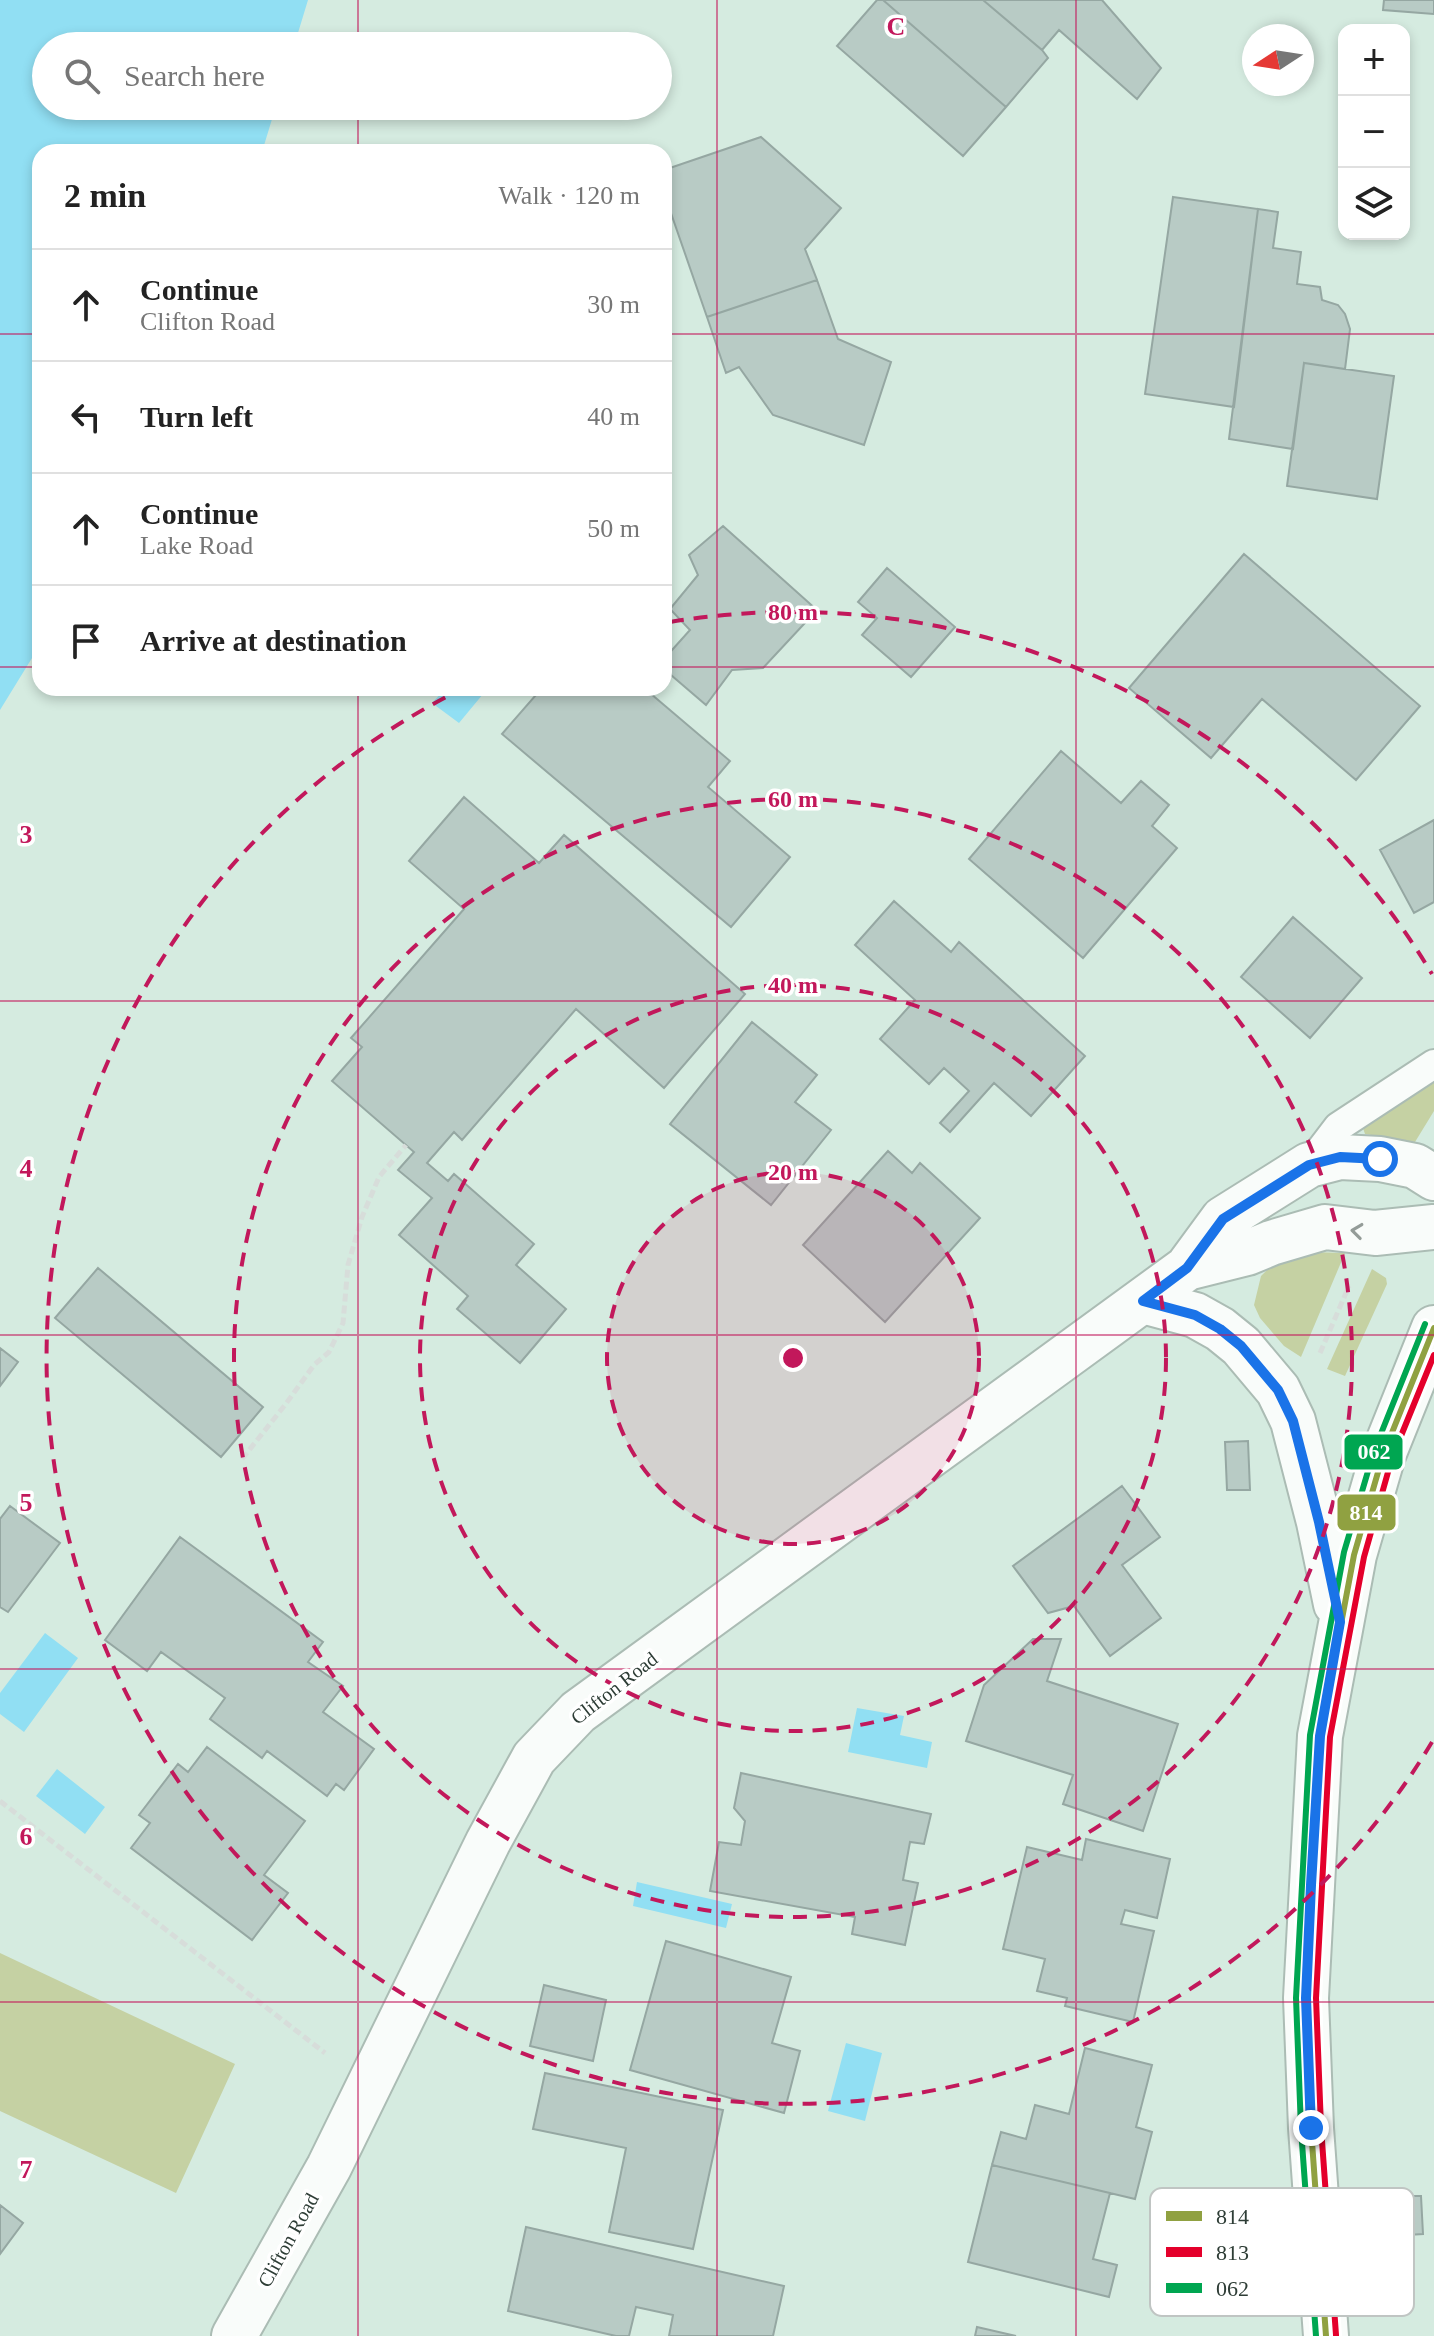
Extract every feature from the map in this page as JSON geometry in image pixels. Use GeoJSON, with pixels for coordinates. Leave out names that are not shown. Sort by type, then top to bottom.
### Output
{"type":"FeatureCollection","features":[{"type":"Feature","properties":{"kind":"street","name":"Clifton Road"},"geometry":{"type":"LineString","coordinates":[[234,2336],[329,2167],[488,1842],[534,1758],[578,1712],[1143,1301],[1187,1268],[1223,1219],[1309,1165],[1340,1157],[1380,1159],[1415,1166],[1434,1178]]}},
{"type":"Feature","properties":{"kind":"street","name":"Clifton Road"},"geometry":{"type":"LineString","coordinates":[[1187,1268],[1247,1253],[1325,1227],[1375,1233],[1434,1227]]}},
{"type":"Feature","properties":{"kind":"street"},"geometry":{"type":"LineString","coordinates":[[1143,1301],[1195,1315],[1220,1329],[1241,1346],[1278,1390],[1293,1421],[1340,1622]]}},
{"type":"Feature","properties":{"kind":"street"},"geometry":{"type":"LineString","coordinates":[[1315,2188],[1306,1998],[1320,1736],[1354,1555],[1383,1455],[1434,1328]]}},
{"type":"Feature","properties":{"kind":"street"},"geometry":{"type":"LineString","coordinates":[[1325,2316],[1326,2336]]}},
{"type":"Feature","properties":{"kind":"lane"},"geometry":{"type":"LineString","coordinates":[[1309,1165],[1338,1127],[1434,1064]]}},
{"type":"Feature","properties":{"kind":"path"},"geometry":{"type":"LineString","coordinates":[[242,1459],[314,1365],[329,1352],[343,1323],[348,1265],[362,1217],[379,1177],[406,1145]]}},
{"type":"Feature","properties":{"kind":"path"},"geometry":{"type":"LineString","coordinates":[[1315,1365],[1354,1274]]}},
{"type":"Feature","properties":{"kind":"path"},"geometry":{"type":"LineString","coordinates":[[0,1801],[326,2054]]}},
{"type":"Feature","properties":{"kind":"green space"},"geometry":{"type":"Polygon","coordinates":[[[1434,1078],[1434,1111],[1415,1142],[1365,1134],[1363,1128],[1434,1078]]]}},
{"type":"Feature","properties":{"kind":"green space"},"geometry":{"type":"Polygon","coordinates":[[[1309,1252],[1345,1253],[1301,1357],[1284,1346],[1260,1318],[1254,1305],[1261,1276],[1272,1265],[1309,1252]]]}},
{"type":"Feature","properties":{"kind":"green space"},"geometry":{"type":"Polygon","coordinates":[[[1372,1269],[1386,1278],[1387,1284],[1345,1376],[1327,1369],[1372,1269]]]}},
{"type":"Feature","properties":{"kind":"green space"},"geometry":{"type":"Polygon","coordinates":[[[0,1953],[235,2064],[176,2193],[0,2111],[0,1953]]]}},
{"type":"Feature","properties":{"kind":"water"},"geometry":{"type":"Polygon","coordinates":[[[0,0],[308,0],[298,32],[32,32],[32,120],[272,120],[264,144],[32,144],[32,658],[0,710],[0,0]]]}},
{"type":"Feature","properties":{"kind":"water"},"geometry":{"type":"Polygon","coordinates":[[[439,696],[481,696],[459,723],[432,703],[439,696]]]}},
{"type":"Feature","properties":{"kind":"water"},"geometry":{"type":"Polygon","coordinates":[[[45,1633],[78,1658],[24,1732],[0,1714],[0,1693],[45,1633]]]}},
{"type":"Feature","properties":{"kind":"water"},"geometry":{"type":"Polygon","coordinates":[[[857,1708],[904,1716],[900,1735],[932,1742],[927,1768],[848,1752],[857,1708]]]}},
{"type":"Feature","properties":{"kind":"water"},"geometry":{"type":"Polygon","coordinates":[[[57,1769],[105,1807],[85,1834],[36,1796],[57,1769]]]}},
{"type":"Feature","properties":{"kind":"water"},"geometry":{"type":"Polygon","coordinates":[[[637,1882],[732,1904],[726,1928],[633,1906],[637,1882]]]}},
{"type":"Feature","properties":{"kind":"water"},"geometry":{"type":"Polygon","coordinates":[[[846,2043],[882,2053],[865,2121],[828,2111],[846,2043]]]}},
{"type":"Feature","properties":{"kind":"building"},"geometry":{"type":"Polygon","coordinates":[[[877,0],[883,0],[1006,107],[963,156],[837,46],[877,0]]]}},
{"type":"Feature","properties":{"kind":"building"},"geometry":{"type":"Polygon","coordinates":[[[883,0],[983,0],[1048,58],[1006,107],[883,0]]]}},
{"type":"Feature","properties":{"kind":"building"},"geometry":{"type":"Polygon","coordinates":[[[983,0],[1102,0],[1161,68],[1137,99],[1059,30],[1042,50],[983,0]]]}},
{"type":"Feature","properties":{"kind":"building"},"geometry":{"type":"Polygon","coordinates":[[[1384,0],[1434,0],[1434,14],[1383,10],[1384,0]]]}},
{"type":"Feature","properties":{"kind":"building"},"geometry":{"type":"Polygon","coordinates":[[[761,137],[841,208],[805,249],[817,280],[707,317],[672,216],[672,167],[761,137]]]}},
{"type":"Feature","properties":{"kind":"building"},"geometry":{"type":"Polygon","coordinates":[[[1173,197],[1258,209],[1234,407],[1145,394],[1173,197]]]}},
{"type":"Feature","properties":{"kind":"building"},"geometry":{"type":"Polygon","coordinates":[[[1258,209],[1278,212],[1273,248],[1301,252],[1297,284],[1320,287],[1322,300],[1338,305],[1350,329],[1345,369],[1304,363],[1293,449],[1229,439],[1258,209]]]}},
{"type":"Feature","properties":{"kind":"building"},"geometry":{"type":"Polygon","coordinates":[[[817,280],[838,339],[891,362],[864,445],[773,415],[739,367],[726,373],[707,317],[817,280]]]}},
{"type":"Feature","properties":{"kind":"building"},"geometry":{"type":"Polygon","coordinates":[[[1304,363],[1394,376],[1377,499],[1287,486],[1304,363]]]}},
{"type":"Feature","properties":{"kind":"building"},"geometry":{"type":"Polygon","coordinates":[[[723,526],[817,610],[763,668],[732,670],[706,705],[672,676],[672,650],[690,630],[672,611],[672,607],[698,575],[689,555],[723,526]]]}},
{"type":"Feature","properties":{"kind":"building"},"geometry":{"type":"Polygon","coordinates":[[[1244,554],[1420,706],[1356,780],[1262,699],[1211,758],[1129,688],[1244,554]]]}},
{"type":"Feature","properties":{"kind":"building"},"geometry":{"type":"Polygon","coordinates":[[[887,568],[955,627],[911,677],[862,635],[877,618],[858,602],[887,568]]]}},
{"type":"Feature","properties":{"kind":"building"},"geometry":{"type":"Polygon","coordinates":[[[535,696],[653,696],[730,761],[708,787],[790,857],[731,927],[502,734],[535,696]]]}},
{"type":"Feature","properties":{"kind":"building"},"geometry":{"type":"Polygon","coordinates":[[[1061,751],[1121,803],[1141,781],[1169,805],[1152,826],[1177,848],[1083,958],[969,859],[1061,751]]]}},
{"type":"Feature","properties":{"kind":"building"},"geometry":{"type":"Polygon","coordinates":[[[464,797],[539,863],[564,835],[745,994],[664,1088],[576,1009],[462,1140],[454,1132],[427,1163],[448,1181],[454,1174],[534,1244],[516,1265],[566,1309],[520,1363],[457,1309],[468,1296],[399,1235],[432,1198],[398,1170],[414,1152],[332,1081],[362,1047],[351,1038],[464,909],[409,861],[464,797]]]}},
{"type":"Feature","properties":{"kind":"building"},"geometry":{"type":"Polygon","coordinates":[[[1434,820],[1434,902],[1414,913],[1380,850],[1434,820]]]}},
{"type":"Feature","properties":{"kind":"building"},"geometry":{"type":"Polygon","coordinates":[[[894,901],[951,952],[959,942],[1085,1056],[1031,1116],[994,1083],[950,1132],[940,1123],[969,1091],[944,1068],[929,1084],[880,1039],[915,1000],[855,945],[894,901]]]}},
{"type":"Feature","properties":{"kind":"building"},"geometry":{"type":"Polygon","coordinates":[[[1293,917],[1362,978],[1310,1038],[1241,977],[1293,917]]]}},
{"type":"Feature","properties":{"kind":"building"},"geometry":{"type":"Polygon","coordinates":[[[752,1022],[817,1075],[795,1102],[831,1130],[771,1205],[670,1124],[752,1022]]]}},
{"type":"Feature","properties":{"kind":"building"},"geometry":{"type":"Polygon","coordinates":[[[888,1151],[912,1173],[920,1163],[980,1218],[885,1322],[803,1245],[888,1151]]]}},
{"type":"Feature","properties":{"kind":"building"},"geometry":{"type":"Polygon","coordinates":[[[98,1268],[263,1407],[221,1457],[55,1318],[98,1268]]]}},
{"type":"Feature","properties":{"kind":"building"},"geometry":{"type":"Polygon","coordinates":[[[0,1348],[18,1362],[0,1386],[0,1348]]]}},
{"type":"Feature","properties":{"kind":"building"},"geometry":{"type":"Polygon","coordinates":[[[1248,1441],[1250,1490],[1227,1490],[1225,1442],[1248,1441]]]}},
{"type":"Feature","properties":{"kind":"building"},"geometry":{"type":"Polygon","coordinates":[[[1122,1486],[1160,1537],[1122,1565],[1161,1618],[1110,1656],[1074,1606],[1048,1613],[1013,1566],[1122,1486]]]}},
{"type":"Feature","properties":{"kind":"building"},"geometry":{"type":"Polygon","coordinates":[[[10,1506],[60,1543],[8,1612],[0,1607],[0,1519],[10,1506]]]}},
{"type":"Feature","properties":{"kind":"building"},"geometry":{"type":"Polygon","coordinates":[[[180,1537],[323,1642],[308,1662],[343,1686],[323,1712],[374,1749],[344,1790],[336,1784],[327,1796],[267,1751],[262,1758],[210,1719],[225,1698],[161,1652],[147,1671],[105,1640],[180,1537]]]}},
{"type":"Feature","properties":{"kind":"building"},"geometry":{"type":"Polygon","coordinates":[[[1033,1639],[1061,1639],[1047,1681],[1178,1724],[1143,1831],[1063,1804],[1073,1775],[966,1741],[984,1685],[1033,1639]]]}},
{"type":"Feature","properties":{"kind":"building"},"geometry":{"type":"Polygon","coordinates":[[[207,1747],[305,1821],[264,1875],[288,1893],[252,1940],[131,1848],[150,1823],[139,1815],[178,1764],[188,1772],[207,1747]]]}},
{"type":"Feature","properties":{"kind":"building"},"geometry":{"type":"Polygon","coordinates":[[[741,1773],[931,1814],[924,1844],[910,1842],[903,1880],[918,1883],[905,1945],[852,1934],[855,1917],[710,1891],[719,1842],[741,1845],[745,1821],[734,1808],[741,1773]]]}},
{"type":"Feature","properties":{"kind":"building"},"geometry":{"type":"Polygon","coordinates":[[[1086,1839],[1170,1859],[1157,1918],[1125,1910],[1121,1924],[1154,1931],[1133,2022],[1065,2006],[1067,1998],[1037,1991],[1045,1959],[1003,1949],[1027,1847],[1082,1860],[1086,1839]]]}},
{"type":"Feature","properties":{"kind":"building"},"geometry":{"type":"Polygon","coordinates":[[[666,1941],[791,1977],[772,2043],[800,2051],[784,2113],[630,2070],[666,1941]]]}},
{"type":"Feature","properties":{"kind":"building"},"geometry":{"type":"Polygon","coordinates":[[[544,1985],[606,2000],[593,2061],[530,2046],[544,1985]]]}},
{"type":"Feature","properties":{"kind":"building"},"geometry":{"type":"Polygon","coordinates":[[[1085,2048],[1152,2065],[1136,2127],[1152,2132],[1135,2199],[992,2165],[1001,2132],[1026,2139],[1035,2105],[1069,2114],[1085,2048]]]}},
{"type":"Feature","properties":{"kind":"building"},"geometry":{"type":"Polygon","coordinates":[[[545,2073],[723,2110],[693,2249],[609,2232],[626,2148],[533,2129],[545,2073]]]}},
{"type":"Feature","properties":{"kind":"building"},"geometry":{"type":"Polygon","coordinates":[[[992,2165],[1110,2193],[1093,2259],[1117,2265],[1109,2297],[968,2262],[992,2165]]]}},
{"type":"Feature","properties":{"kind":"building"},"geometry":{"type":"Polygon","coordinates":[[[1414,2196],[1421,2196],[1423,2234],[1414,2235],[1414,2196]]]}},
{"type":"Feature","properties":{"kind":"building"},"geometry":{"type":"Polygon","coordinates":[[[0,2205],[23,2223],[0,2254],[0,2205]]]}},
{"type":"Feature","properties":{"kind":"building"},"geometry":{"type":"Polygon","coordinates":[[[526,2227],[784,2286],[773,2336],[669,2336],[673,2315],[636,2307],[629,2336],[616,2336],[508,2311],[526,2227]]]}},
{"type":"Feature","properties":{"kind":"building"},"geometry":{"type":"Polygon","coordinates":[[[977,2327],[1016,2336],[975,2336],[977,2327]]]}},
{"type":"Feature","properties":{"kind":"transit line","name":"062"},"geometry":{"type":"LineString","coordinates":[[1305,2188],[1296,1998],[1310,1735],[1344,1552],[1374,1451],[1425,1324]]}},
{"type":"Feature","properties":{"kind":"transit line","name":"814"},"geometry":{"type":"LineString","coordinates":[[1315,2188],[1306,1998],[1320,1736],[1354,1555],[1383,1455],[1434,1328]]}},
{"type":"Feature","properties":{"kind":"transit line","name":"813"},"geometry":{"type":"LineString","coordinates":[[1325,2188],[1316,1998],[1330,1737],[1364,1557],[1392,1458],[1434,1355]]}},
{"type":"Feature","properties":{"kind":"transit line","name":"062"},"geometry":{"type":"LineString","coordinates":[[1315,2316],[1316,2336]]}},
{"type":"Feature","properties":{"kind":"transit line","name":"814"},"geometry":{"type":"LineString","coordinates":[[1325,2316],[1326,2336]]}},
{"type":"Feature","properties":{"kind":"transit line","name":"813"},"geometry":{"type":"LineString","coordinates":[[1335,2316],[1336,2335]]}},
{"type":"Feature","properties":{"kind":"route"},"geometry":{"type":"LineString","coordinates":[[1311,2128],[1306,1998],[1311,1885],[1320,1736],[1340,1622],[1293,1421],[1278,1390],[1241,1346],[1220,1329],[1195,1315],[1143,1301],[1187,1268],[1223,1219],[1309,1165],[1340,1157],[1380,1159]]}}]}
